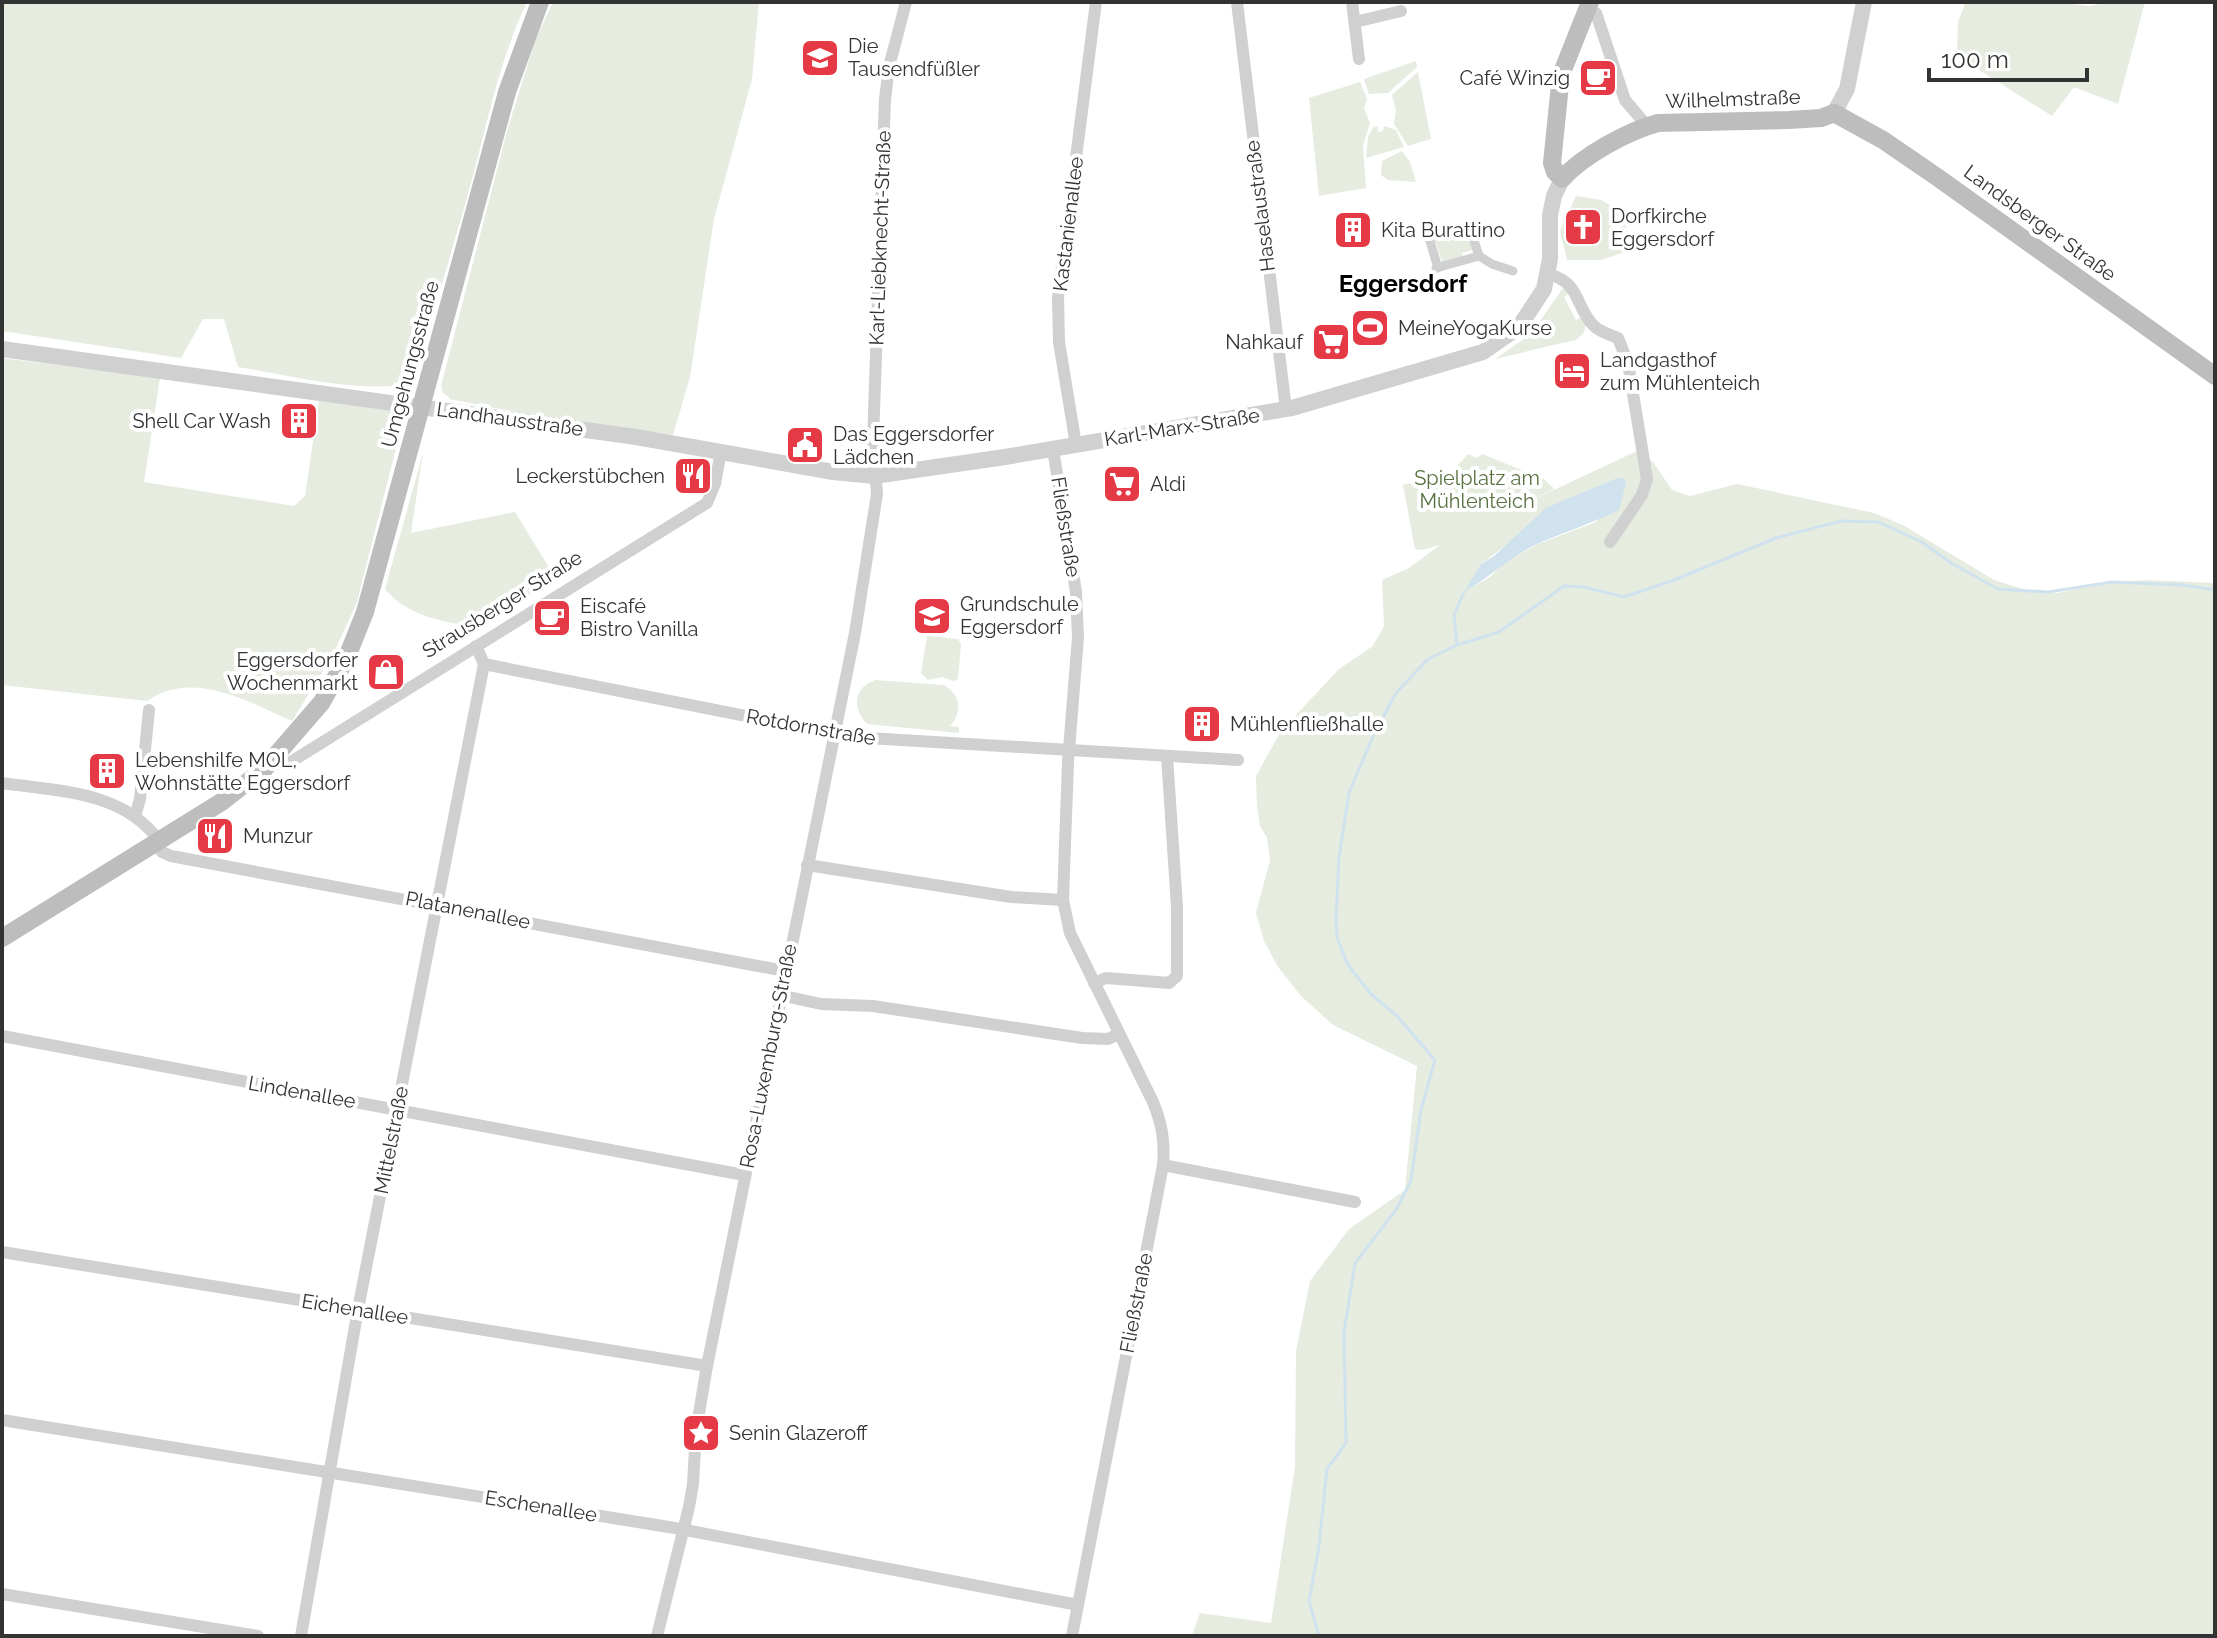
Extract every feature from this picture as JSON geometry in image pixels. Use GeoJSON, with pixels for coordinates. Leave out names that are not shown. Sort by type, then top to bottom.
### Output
{"type":"FeatureCollection","features":[{"type":"Feature","properties":{"kind":"main road","name":"Umgehungsstraße"},"geometry":{"type":"LineString","coordinates":[[302,728],[322,702],[357,635],[507,92],[540,2]]}},
{"type":"Feature","properties":{"kind":"main road"},"geometry":{"type":"LineString","coordinates":[[1562,179],[1552,163],[1558,89],[1565,63],[1589,5]]}},
{"type":"Feature","properties":{"kind":"main road","name":"Wilhelmstraße"},"geometry":{"type":"LineString","coordinates":[[1562,179],[1579,163],[1658,123],[1821,118],[1834,113]]}},
{"type":"Feature","properties":{"kind":"main road","name":"Landsberger Straße"},"geometry":{"type":"LineString","coordinates":[[1834,113],[1883,140],[1937,177],[2215,376]]}},
{"type":"Feature","properties":{"kind":"main road","name":"Strausberger Straße"},"geometry":{"type":"LineString","coordinates":[[2,938],[231,795],[276,762],[302,728]]}},
{"type":"Feature","properties":{"kind":"street","name":"Karl-Liebknecht-Straße"},"geometry":{"type":"LineString","coordinates":[[874,476],[873,427],[885,99],[889,67],[906,2]]}},
{"type":"Feature","properties":{"kind":"street","name":"Kastanienallee"},"geometry":{"type":"LineString","coordinates":[[1076,445],[1061,356],[1058,298],[1096,2]]}},
{"type":"Feature","properties":{"kind":"street","name":"Haselaustraße"},"geometry":{"type":"LineString","coordinates":[[1237,2],[1286,410]]}},
{"type":"Feature","properties":{"kind":"street"},"geometry":{"type":"LineString","coordinates":[[1352,2],[1359,59]]}},
{"type":"Feature","properties":{"kind":"street"},"geometry":{"type":"LineString","coordinates":[[1834,113],[1847,89],[1864,2]]}},
{"type":"Feature","properties":{"kind":"street"},"geometry":{"type":"LineString","coordinates":[[1589,5],[1596,13],[1625,100],[1647,126]]}},
{"type":"Feature","properties":{"kind":"street"},"geometry":{"type":"LineString","coordinates":[[1355,22],[1401,11]]}},
{"type":"Feature","properties":{"kind":"street"},"geometry":{"type":"LineString","coordinates":[[1562,179],[1550,215],[1548,274],[1570,283],[1594,327],[1618,338],[1628,363],[1647,479],[1642,495],[1610,542]]}},
{"type":"Feature","properties":{"kind":"street"},"geometry":{"type":"LineString","coordinates":[[1479,256],[1437,268],[1428,235],[1471,222],[1479,256],[1513,271]]}},
{"type":"Feature","properties":{"kind":"street","name":"Karl-Marx-Straße"},"geometry":{"type":"LineString","coordinates":[[874,476],[1286,410],[1483,352],[1519,327],[1544,289],[1548,274]]}},
{"type":"Feature","properties":{"kind":"street","name":"Landhausstraße"},"geometry":{"type":"LineString","coordinates":[[2,349],[636,437],[833,472],[874,476]]}},
{"type":"Feature","properties":{"kind":"street","name":"Fließstraße"},"geometry":{"type":"LineString","coordinates":[[1053,449],[1076,592],[1078,637],[1069,750],[1063,900],[1070,933],[1160,1120],[1164,1142],[1163,1165],[1072,1636]]}},
{"type":"Feature","properties":{"kind":"street","name":"Strausberger Straße"},"geometry":{"type":"LineString","coordinates":[[276,762],[289,763],[707,503],[715,484],[721,451]]}},
{"type":"Feature","properties":{"kind":"street","name":"Rosa-Luxemburg-Straße"},"geometry":{"type":"LineString","coordinates":[[657,1636],[693,1484],[696,1431],[707,1366],[867,560],[877,494],[874,476]]}},
{"type":"Feature","properties":{"kind":"street"},"geometry":{"type":"LineString","coordinates":[[476,646],[484,664]]}},
{"type":"Feature","properties":{"kind":"street","name":"Rotdornstraße"},"geometry":{"type":"LineString","coordinates":[[484,664],[851,737],[1238,760]]}},
{"type":"Feature","properties":{"kind":"street","name":"Mittelstraße"},"geometry":{"type":"LineString","coordinates":[[301,1636],[358,1309],[484,664]]}},
{"type":"Feature","properties":{"kind":"street"},"geometry":{"type":"LineString","coordinates":[[135,816],[140,799],[149,710]]}},
{"type":"Feature","properties":{"kind":"street"},"geometry":{"type":"LineString","coordinates":[[1094,983],[1106,978],[1169,983],[1177,976],[1177,907],[1167,756]]}},
{"type":"Feature","properties":{"kind":"street"},"geometry":{"type":"LineString","coordinates":[[2,783],[87,795],[135,816],[157,842]]}},
{"type":"Feature","properties":{"kind":"street","name":"Platanenallee"},"geometry":{"type":"LineString","coordinates":[[157,842],[171,856],[785,971]]}},
{"type":"Feature","properties":{"kind":"street"},"geometry":{"type":"LineString","coordinates":[[807,865],[1011,897],[1063,900]]}},
{"type":"Feature","properties":{"kind":"street"},"geometry":{"type":"LineString","coordinates":[[780,995],[821,1004],[873,1006],[1082,1038],[1108,1039],[1119,1034]]}},
{"type":"Feature","properties":{"kind":"street","name":"Lindenallee"},"geometry":{"type":"LineString","coordinates":[[2,1036],[744,1175]]}},
{"type":"Feature","properties":{"kind":"street"},"geometry":{"type":"LineString","coordinates":[[1163,1165],[1355,1202]]}},
{"type":"Feature","properties":{"kind":"street","name":"Eichenallee"},"geometry":{"type":"LineString","coordinates":[[2,1252],[707,1366]]}},
{"type":"Feature","properties":{"kind":"street","name":"Eschenallee"},"geometry":{"type":"LineString","coordinates":[[2,1420],[682,1529],[1078,1605]]}},
{"type":"Feature","properties":{"kind":"street"},"geometry":{"type":"LineString","coordinates":[[2,1594],[258,1636]]}},
{"type":"Feature","properties":{"kind":"green space"},"geometry":{"type":"Polygon","coordinates":[[[2,2],[527,2],[498,79],[414,383],[348,385],[238,367],[224,319],[203,319],[181,358],[2,331],[2,2]]]}},
{"type":"Feature","properties":{"kind":"green space"},"geometry":{"type":"Polygon","coordinates":[[[553,2],[759,2],[752,79],[714,219],[690,377],[673,435],[547,418],[449,399],[441,386],[507,131],[536,38],[553,2]]]}},
{"type":"Feature","properties":{"kind":"green space"},"geometry":{"type":"Polygon","coordinates":[[[1966,2],[2054,2],[2090,6],[2109,2],[2145,2],[2118,104],[2074,87],[2052,116],[1957,56],[1958,21],[1966,2]]]}},
{"type":"Feature","properties":{"kind":"green space"},"geometry":{"type":"Polygon","coordinates":[[[1416,61],[1417,67],[1388,93],[1369,94],[1364,79],[1416,61]]]}},
{"type":"Feature","properties":{"kind":"green space"},"geometry":{"type":"Polygon","coordinates":[[[1418,72],[1431,139],[1408,146],[1394,124],[1396,110],[1392,95],[1418,72]]]}},
{"type":"Feature","properties":{"kind":"green space"},"geometry":{"type":"Polygon","coordinates":[[[1360,82],[1367,99],[1364,108],[1370,123],[1363,146],[1366,188],[1319,196],[1309,98],[1360,82]]]}},
{"type":"Feature","properties":{"kind":"green space"},"geometry":{"type":"Polygon","coordinates":[[[1374,126],[1378,127],[1378,132],[1383,131],[1384,126],[1396,130],[1404,147],[1366,158],[1368,137],[1374,126]]]}},
{"type":"Feature","properties":{"kind":"green space"},"geometry":{"type":"Polygon","coordinates":[[[1402,151],[1410,162],[1416,182],[1388,180],[1381,175],[1382,161],[1402,151]]]}},
{"type":"Feature","properties":{"kind":"green space"},"geometry":{"type":"Polygon","coordinates":[[[1576,196],[1601,200],[1621,211],[1632,249],[1602,260],[1567,260],[1560,231],[1576,196]]]}},
{"type":"Feature","properties":{"kind":"green space"},"geometry":{"type":"Polygon","coordinates":[[[1469,230],[1475,249],[1462,253],[1463,259],[1443,265],[1435,241],[1469,230]]]}},
{"type":"Feature","properties":{"kind":"green space"},"geometry":{"type":"Polygon","coordinates":[[[1565,285],[1570,293],[1564,297],[1576,320],[1584,316],[1583,333],[1575,340],[1495,359],[1531,334],[1565,285]]]}},
{"type":"Feature","properties":{"kind":"green space"},"geometry":{"type":"Polygon","coordinates":[[[2,358],[160,378],[144,482],[294,506],[305,496],[319,401],[405,413],[357,602],[333,655],[292,721],[239,698],[201,688],[165,692],[147,701],[2,685],[2,358]]]}},
{"type":"Feature","properties":{"kind":"green space","name":"Spielplatz am Mühlenteich"},"geometry":{"type":"Polygon","coordinates":[[[1637,451],[1653,462],[1672,490],[1690,496],[1737,484],[1874,513],[1903,525],[1994,580],[2029,591],[2058,593],[2103,583],[2146,580],[2215,583],[2215,1636],[1192,1636],[1200,1613],[1271,1623],[1295,1467],[1296,1351],[1310,1281],[1349,1229],[1405,1190],[1417,1066],[1333,1025],[1301,996],[1278,967],[1264,941],[1256,913],[1270,860],[1267,838],[1260,826],[1256,776],[1281,731],[1339,669],[1373,646],[1384,626],[1382,580],[1409,568],[1440,545],[1415,549],[1403,485],[1450,474],[1468,454],[1477,458],[1482,454],[1544,479],[1554,489],[1528,502],[1637,451]],[[1617,478],[1580,496],[1510,542],[1480,565],[1465,591],[1490,577],[1502,564],[1538,544],[1596,522],[1624,478],[1617,478]]]}},
{"type":"Feature","properties":{"kind":"green space"},"geometry":{"type":"Polygon","coordinates":[[[423,453],[411,533],[515,512],[556,579],[477,628],[415,612],[394,598],[385,589],[423,453]]]}},
{"type":"Feature","properties":{"kind":"green space"},"geometry":{"type":"Polygon","coordinates":[[[927,636],[958,639],[961,644],[958,679],[953,681],[942,677],[928,680],[921,673],[927,636]]]}},
{"type":"Feature","properties":{"kind":"green space"},"geometry":{"type":"Polygon","coordinates":[[[875,680],[944,685],[957,699],[957,715],[950,726],[959,727],[959,733],[867,724],[859,712],[857,699],[862,688],[875,680]]]}},
{"type":"Feature","properties":{"kind":"water"},"geometry":{"type":"Polygon","coordinates":[[[1617,478],[1624,478],[1626,483],[1619,510],[1527,549],[1464,592],[1480,565],[1546,508],[1617,478]]]}},
{"type":"Feature","properties":{"kind":"waterway"},"geometry":{"type":"LineString","coordinates":[[1319,1636],[1309,1601],[1319,1546],[1327,1469],[1346,1443],[1344,1332],[1355,1263],[1396,1210],[1411,1181],[1421,1110],[1435,1060],[1397,1016],[1371,994],[1348,965],[1337,938],[1339,857],[1349,793],[1374,734],[1396,693],[1428,659],[1457,645],[1499,632],[1564,586],[1583,587],[1624,597],[1776,538],[1841,521],[1878,522],[1922,542],[1951,563],[1998,589],[2048,592],[2112,582],[2183,585],[2215,590]]}},
{"type":"Feature","properties":{"kind":"waterway"},"geometry":{"type":"LineString","coordinates":[[1457,645],[1454,615],[1464,592]]}},
{"type":"Feature","properties":{"kind":"place","name":"Die Tausendfüßler"},"geometry":{"type":"Point","coordinates":[820,58]}},
{"type":"Feature","properties":{"kind":"place","name":"Café Winzig"},"geometry":{"type":"Point","coordinates":[1598,78]}},
{"type":"Feature","properties":{"kind":"place","name":"Dorfkirche Eggersdorf"},"geometry":{"type":"Point","coordinates":[1583,227]}},
{"type":"Feature","properties":{"kind":"place","name":"Kita Burattino"},"geometry":{"type":"Point","coordinates":[1353,230]}},
{"type":"Feature","properties":{"kind":"place","name":"MeineYogaKurse"},"geometry":{"type":"Point","coordinates":[1370,328]}},
{"type":"Feature","properties":{"kind":"place","name":"Nahkauf"},"geometry":{"type":"Point","coordinates":[1331,342]}},
{"type":"Feature","properties":{"kind":"place","name":"Landgasthof zum Mühlenteich"},"geometry":{"type":"Point","coordinates":[1572,371]}},
{"type":"Feature","properties":{"kind":"place","name":"Shell Car Wash"},"geometry":{"type":"Point","coordinates":[299,421]}},
{"type":"Feature","properties":{"kind":"place","name":"Das Eggersdorfer Lädchen"},"geometry":{"type":"Point","coordinates":[805,445]}},
{"type":"Feature","properties":{"kind":"place","name":"Leckerstübchen"},"geometry":{"type":"Point","coordinates":[693,476]}},
{"type":"Feature","properties":{"kind":"place","name":"Aldi"},"geometry":{"type":"Point","coordinates":[1122,484]}},
{"type":"Feature","properties":{"kind":"place","name":"Grundschule Eggersdorf"},"geometry":{"type":"Point","coordinates":[932,616]}},
{"type":"Feature","properties":{"kind":"place","name":"Eiscafé Bistro Vanilla"},"geometry":{"type":"Point","coordinates":[552,618]}},
{"type":"Feature","properties":{"kind":"place","name":"Eggersdorfer Wochenmarkt"},"geometry":{"type":"Point","coordinates":[386,672]}},
{"type":"Feature","properties":{"kind":"place","name":"Mühlenfließhalle"},"geometry":{"type":"Point","coordinates":[1202,724]}},
{"type":"Feature","properties":{"kind":"place","name":"Lebenshilfe MOL, Wohnstätte Eggersdorf"},"geometry":{"type":"Point","coordinates":[107,771]}},
{"type":"Feature","properties":{"kind":"place","name":"Munzur"},"geometry":{"type":"Point","coordinates":[215,836]}},
{"type":"Feature","properties":{"kind":"place","name":"Senin Glazeroff"},"geometry":{"type":"Point","coordinates":[701,1433]}},
{"type":"Feature","properties":{"kind":"district","name":"Eggersdorf"},"geometry":{"type":"Point","coordinates":[1403,283]}}]}
